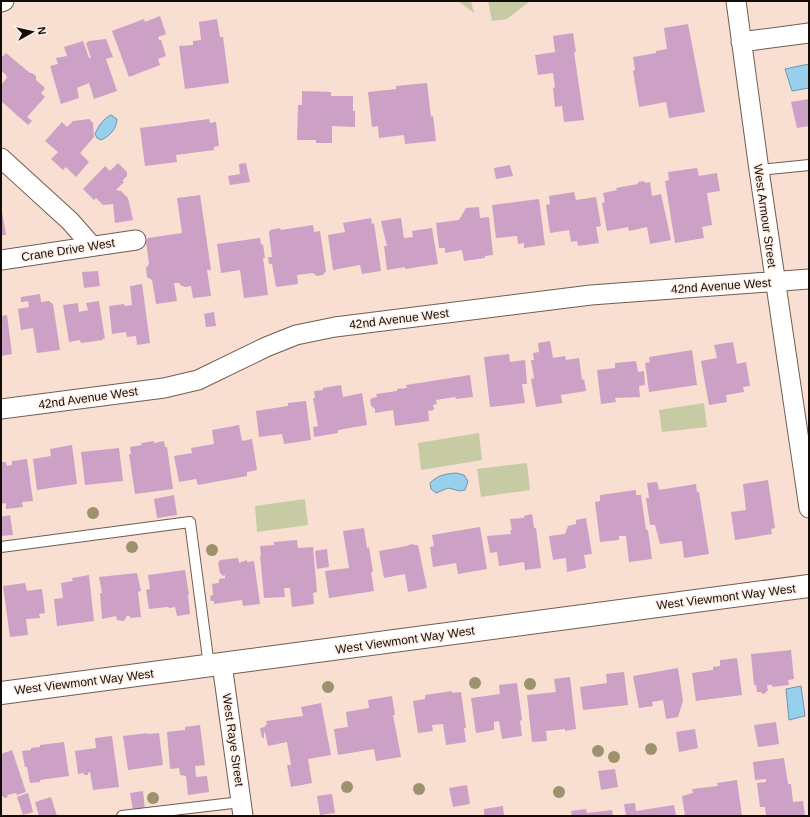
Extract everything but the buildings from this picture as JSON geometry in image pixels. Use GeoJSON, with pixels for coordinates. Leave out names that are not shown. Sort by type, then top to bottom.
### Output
{"type":"FeatureCollection","features":[{"type":"Feature","properties":{"kind":"street","name":"West Armour Street"},"geometry":{"type":"LineString","coordinates":[[736,1],[775,282],[809,508]]}},
{"type":"Feature","properties":{"kind":"street"},"geometry":{"type":"LineString","coordinates":[[741,42],[809,33]]}},
{"type":"Feature","properties":{"kind":"street"},"geometry":{"type":"LineString","coordinates":[[1,158],[70,221],[92,246]]}},
{"type":"Feature","properties":{"kind":"street","name":"Crane Drive West"},"geometry":{"type":"LineString","coordinates":[[1,260],[136,240]]}},
{"type":"Feature","properties":{"kind":"street","name":"42nd Avenue West"},"geometry":{"type":"LineString","coordinates":[[1,410],[164,388],[198,380],[266,347],[290,338],[335,327],[591,295],[809,279]]}},
{"type":"Feature","properties":{"kind":"street","name":"West Viewmont Way West"},"geometry":{"type":"LineString","coordinates":[[1,693],[809,586]]}},
{"type":"Feature","properties":{"kind":"street","name":"West Raye Street"},"geometry":{"type":"LineString","coordinates":[[215,665],[242,809]]}},
{"type":"Feature","properties":{"kind":"lane"},"geometry":{"type":"LineString","coordinates":[[759,170],[809,165]]}},
{"type":"Feature","properties":{"kind":"lane"},"geometry":{"type":"LineString","coordinates":[[1,547],[190,522],[215,665]]}},
{"type":"Feature","properties":{"kind":"lane"},"geometry":{"type":"LineString","coordinates":[[122,816],[242,809]]}},
{"type":"Feature","properties":{"kind":"green space"},"geometry":{"type":"Polygon","coordinates":[[[458,1],[471,1],[474,13],[458,1]]]}},
{"type":"Feature","properties":{"kind":"green space"},"geometry":{"type":"Polygon","coordinates":[[[488,1],[530,1],[507,19],[492,21],[488,1]]]}},
{"type":"Feature","properties":{"kind":"green space"},"geometry":{"type":"Polygon","coordinates":[[[704,403],[707,427],[662,432],[659,410],[704,403]]]}},
{"type":"Feature","properties":{"kind":"green space"},"geometry":{"type":"Polygon","coordinates":[[[479,433],[482,460],[421,470],[418,443],[479,433]]]}},
{"type":"Feature","properties":{"kind":"green space"},"geometry":{"type":"Polygon","coordinates":[[[527,463],[530,490],[481,497],[477,469],[527,463]]]}},
{"type":"Feature","properties":{"kind":"green space"},"geometry":{"type":"Polygon","coordinates":[[[305,499],[308,525],[257,532],[255,506],[305,499]]]}},
{"type":"Feature","properties":{"kind":"water"},"geometry":{"type":"Polygon","coordinates":[[[809,64],[809,88],[792,91],[785,69],[809,64]]]}},
{"type":"Feature","properties":{"kind":"water"},"geometry":{"type":"Polygon","coordinates":[[[111,115],[117,119],[114,129],[110,134],[101,140],[97,138],[95,134],[103,120],[111,115]]]}},
{"type":"Feature","properties":{"kind":"water"},"geometry":{"type":"Polygon","coordinates":[[[456,473],[464,475],[468,481],[465,490],[460,491],[448,488],[436,493],[431,489],[430,483],[436,478],[445,474],[456,473]]]}},
{"type":"Feature","properties":{"kind":"water"},"geometry":{"type":"Polygon","coordinates":[[[801,686],[805,716],[789,720],[786,689],[801,686]]]}}]}
